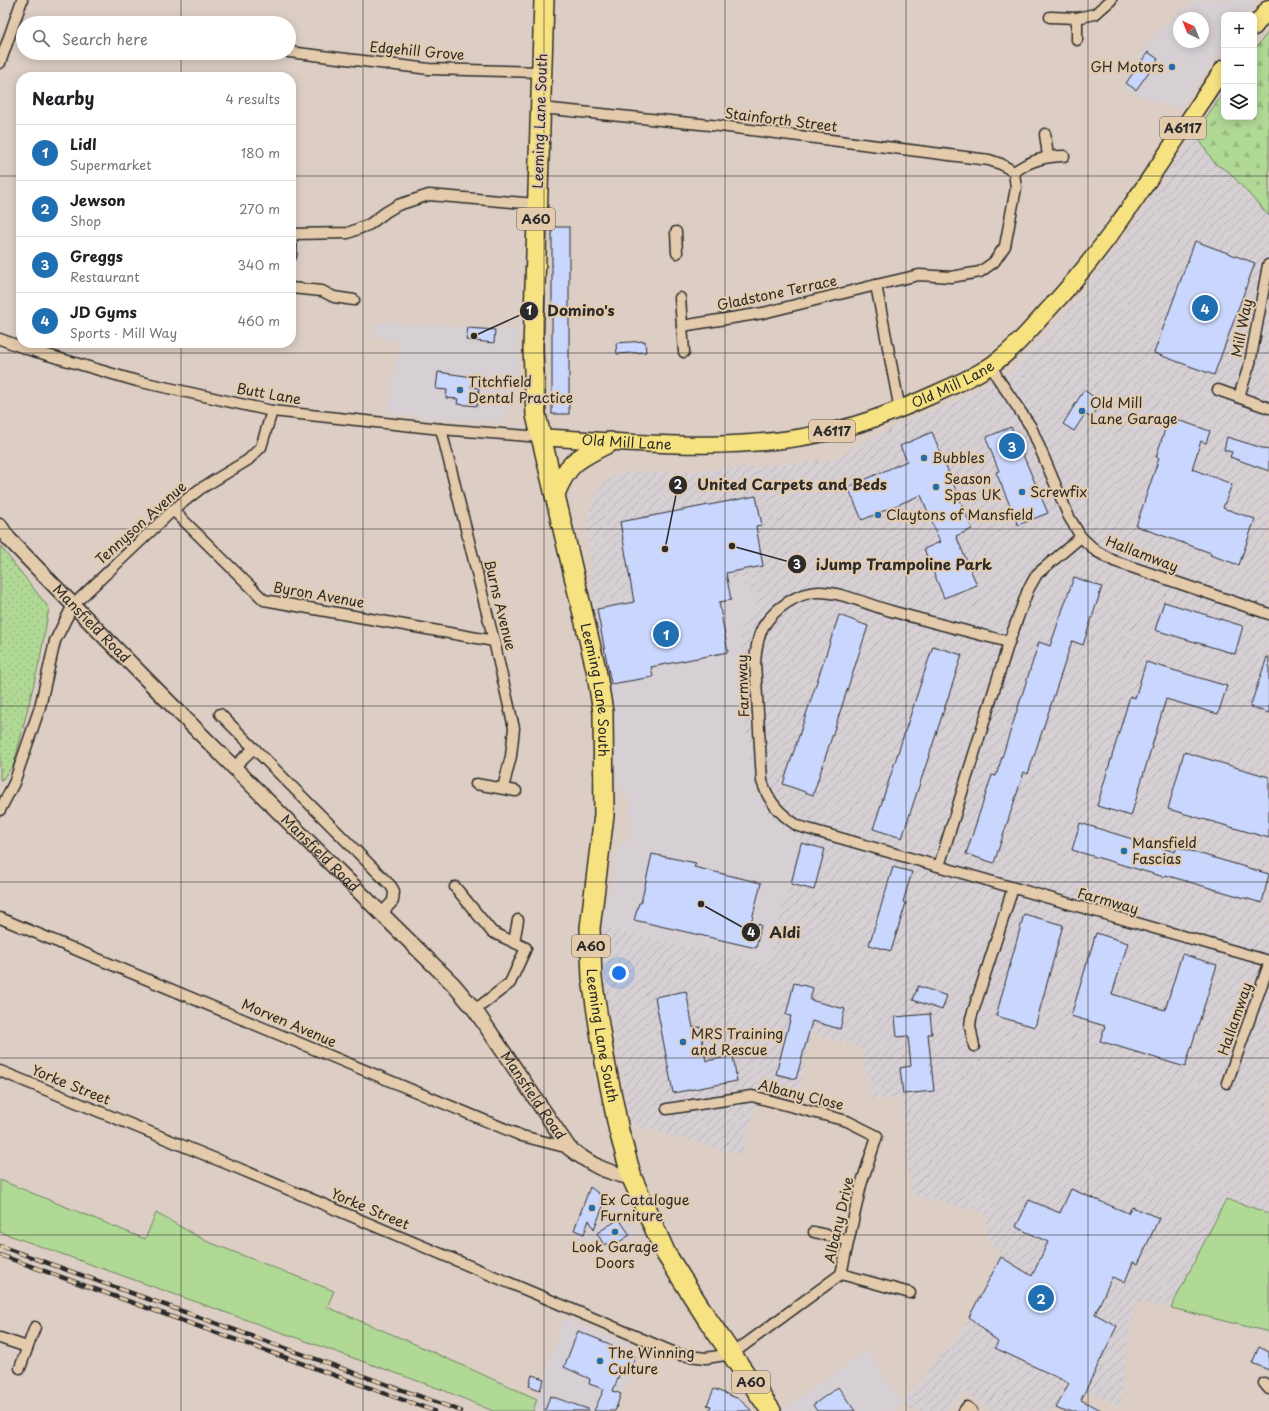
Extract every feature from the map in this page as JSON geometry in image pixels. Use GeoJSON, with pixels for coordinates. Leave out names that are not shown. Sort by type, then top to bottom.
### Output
{"type":"FeatureCollection","features":[{"type":"Feature","properties":{"kind":"highway","name":"Leeming Lane South"},"geometry":{"type":"LineString","coordinates":[[544,0],[533,349],[536,415],[596,669],[603,712],[604,815],[590,928],[592,978],[605,1062],[619,1131],[632,1178],[666,1254],[732,1354]]}},
{"type":"Feature","properties":{"kind":"highway"},"geometry":{"type":"LineString","coordinates":[[555,494],[562,477],[578,458],[610,442]]}},
{"type":"Feature","properties":{"kind":"highway","name":"A60"},"geometry":{"type":"LineString","coordinates":[[732,1354],[771,1411]]}},
{"type":"Feature","properties":{"kind":"main road"},"geometry":{"type":"LineString","coordinates":[[1257,23],[1269,8]]}},
{"type":"Feature","properties":{"kind":"main road","name":"Old Mill Lane"},"geometry":{"type":"LineString","coordinates":[[541,437],[659,445],[762,442],[836,430],[900,410],[957,384],[992,365],[1010,350],[1078,278],[1144,188],[1221,72]]}},
{"type":"Feature","properties":{"kind":"main road","name":"Mansfield Road"},"geometry":{"type":"LineString","coordinates":[[0,526],[8,538],[72,605],[452,984],[475,1010],[570,1148],[589,1163],[607,1172],[632,1178]]}},
{"type":"Feature","properties":{"kind":"street"},"geometry":{"type":"LineString","coordinates":[[16,16],[22,0]]}},
{"type":"Feature","properties":{"kind":"street"},"geometry":{"type":"LineString","coordinates":[[1050,17],[1077,18],[1095,14],[1111,0]]}},
{"type":"Feature","properties":{"kind":"street"},"geometry":{"type":"LineString","coordinates":[[0,63],[16,17]]}},
{"type":"Feature","properties":{"kind":"street"},"geometry":{"type":"LineString","coordinates":[[1077,18],[1077,40]]}},
{"type":"Feature","properties":{"kind":"street","name":"Edgehill Grove"},"geometry":{"type":"LineString","coordinates":[[296,53],[429,68],[542,72]]}},
{"type":"Feature","properties":{"kind":"street","name":"Stainforth Street"},"geometry":{"type":"LineString","coordinates":[[541,108],[720,126],[989,160],[1001,164],[1014,172]]}},
{"type":"Feature","properties":{"kind":"street"},"geometry":{"type":"LineString","coordinates":[[1045,134],[1048,156]]}},
{"type":"Feature","properties":{"kind":"street"},"geometry":{"type":"LineString","coordinates":[[1014,172],[1024,165],[1048,156],[1064,156]]}},
{"type":"Feature","properties":{"kind":"street","name":"Gladstone Terrace"},"geometry":{"type":"LineString","coordinates":[[682,326],[763,313],[919,275],[951,277],[980,272],[994,262],[1005,246],[1016,188],[1014,172]]}},
{"type":"Feature","properties":{"kind":"street"},"geometry":{"type":"LineString","coordinates":[[296,234],[348,233],[370,224],[386,212],[398,206],[429,195],[537,204]]}},
{"type":"Feature","properties":{"kind":"street"},"geometry":{"type":"LineString","coordinates":[[676,232],[677,253]]}},
{"type":"Feature","properties":{"kind":"street","name":"Mill Way"},"geometry":{"type":"LineString","coordinates":[[1239,396],[1250,363],[1268,265]]}},
{"type":"Feature","properties":{"kind":"street"},"geometry":{"type":"LineString","coordinates":[[876,285],[900,410]]}},
{"type":"Feature","properties":{"kind":"street"},"geometry":{"type":"LineString","coordinates":[[296,288],[322,291],[334,297],[354,300]]}},
{"type":"Feature","properties":{"kind":"street"},"geometry":{"type":"LineString","coordinates":[[680,298],[684,352]]}},
{"type":"Feature","properties":{"kind":"street","name":"Butt Lane"},"geometry":{"type":"LineString","coordinates":[[0,338],[16,345]]}},
{"type":"Feature","properties":{"kind":"street","name":"Butt Lane"},"geometry":{"type":"LineString","coordinates":[[25,348],[137,381],[272,411],[441,429],[541,437]]}},
{"type":"Feature","properties":{"kind":"street","name":"Hallamway"},"geometry":{"type":"LineString","coordinates":[[992,365],[997,377],[1031,427],[1069,517],[1081,538],[1096,551],[1114,561],[1269,614]]}},
{"type":"Feature","properties":{"kind":"street"},"geometry":{"type":"LineString","coordinates":[[1218,390],[1239,396],[1269,408]]}},
{"type":"Feature","properties":{"kind":"street","name":"Tennyson Avenue"},"geometry":{"type":"LineString","coordinates":[[72,605],[173,510],[200,489],[248,460],[261,447],[272,411]]}},
{"type":"Feature","properties":{"kind":"street","name":"Burns Avenue"},"geometry":{"type":"LineString","coordinates":[[441,429],[494,641],[514,728],[511,756],[503,788]]}},
{"type":"Feature","properties":{"kind":"street","name":"Byron Avenue"},"geometry":{"type":"LineString","coordinates":[[173,510],[264,600],[494,641]]}},
{"type":"Feature","properties":{"kind":"street"},"geometry":{"type":"LineString","coordinates":[[939,866],[1009,642],[1028,590],[1038,574],[1081,538]]}},
{"type":"Feature","properties":{"kind":"street","name":"Farmway"},"geometry":{"type":"LineString","coordinates":[[1009,642],[890,611],[859,600],[820,592],[806,594],[789,601],[776,611],[763,628],[756,645],[755,662],[762,781],[767,796],[775,808],[784,818],[798,826],[1269,963]]}},
{"type":"Feature","properties":{"kind":"street"},"geometry":{"type":"LineString","coordinates":[[0,810],[14,783],[40,707],[55,641],[72,605]]}},
{"type":"Feature","properties":{"kind":"street"},"geometry":{"type":"LineString","coordinates":[[220,714],[391,886],[394,891],[393,901],[381,914]]}},
{"type":"Feature","properties":{"kind":"street"},"geometry":{"type":"LineString","coordinates":[[234,767],[254,748]]}},
{"type":"Feature","properties":{"kind":"street"},"geometry":{"type":"LineString","coordinates":[[476,784],[516,791]]}},
{"type":"Feature","properties":{"kind":"street"},"geometry":{"type":"LineString","coordinates":[[455,887],[492,932],[526,948],[510,983],[475,1010]]}},
{"type":"Feature","properties":{"kind":"street"},"geometry":{"type":"LineString","coordinates":[[974,1046],[970,1026],[971,1018],[1013,888]]}},
{"type":"Feature","properties":{"kind":"street","name":"Morven Avenue"},"geometry":{"type":"LineString","coordinates":[[0,918],[522,1136],[570,1148]]}},
{"type":"Feature","properties":{"kind":"street"},"geometry":{"type":"LineString","coordinates":[[514,942],[518,920]]}},
{"type":"Feature","properties":{"kind":"street","name":"Hallamway"},"geometry":{"type":"LineString","coordinates":[[1227,1083],[1269,963]]}},
{"type":"Feature","properties":{"kind":"street","name":"Yorke Street"},"geometry":{"type":"LineString","coordinates":[[0,1071],[240,1169],[680,1355],[706,1358],[732,1354]]}},
{"type":"Feature","properties":{"kind":"street","name":"Albany Close"},"geometry":{"type":"LineString","coordinates":[[667,1109],[752,1096],[847,1121],[877,1136]]}},
{"type":"Feature","properties":{"kind":"street","name":"Albany Drive"},"geometry":{"type":"LineString","coordinates":[[732,1354],[841,1274],[847,1240],[861,1185],[877,1136]]}},
{"type":"Feature","properties":{"kind":"street"},"geometry":{"type":"LineString","coordinates":[[814,1232],[847,1240]]}},
{"type":"Feature","properties":{"kind":"street"},"geometry":{"type":"LineString","coordinates":[[841,1274],[910,1293]]}},
{"type":"Feature","properties":{"kind":"street"},"geometry":{"type":"LineString","coordinates":[[20,1368],[35,1327]]}},
{"type":"Feature","properties":{"kind":"street"},"geometry":{"type":"LineString","coordinates":[[0,1338],[27,1347]]}},
{"type":"Feature","properties":{"kind":"shaded area","name":"GH Motors"},"geometry":{"type":"Polygon","coordinates":[[[1194,0],[1253,0],[1257,3],[1250,12],[1221,12],[1221,50],[1179,110],[1121,88],[1150,40],[1173,19],[1173,48],[1209,48],[1209,12],[1181,12],[1194,0]]]}},
{"type":"Feature","properties":{"kind":"shaded area"},"geometry":{"type":"Polygon","coordinates":[[[1195,133],[1215,164],[1229,172],[1269,216],[1269,1332],[1135,1300],[1122,1377],[1121,1407],[1066,1381],[1054,1411],[987,1410],[965,1391],[947,1411],[913,1411],[902,1402],[961,1333],[1003,1254],[989,1242],[985,1213],[911,1194],[902,1099],[871,1099],[861,1047],[812,1033],[798,1096],[761,1088],[741,1155],[630,1124],[617,1042],[602,976],[602,927],[767,964],[800,841],[787,833],[763,806],[755,785],[749,754],[739,658],[741,650],[741,628],[761,596],[727,576],[593,603],[587,521],[593,498],[607,480],[624,472],[688,472],[831,460],[901,423],[948,404],[1016,369],[1022,359],[1065,315],[1120,244],[1195,133]]]}},
{"type":"Feature","properties":{"kind":"shaded area"},"geometry":{"type":"Polygon","coordinates":[[[375,322],[517,330],[517,390],[500,421],[447,420],[388,413],[401,340],[375,337],[375,322]]]}},
{"type":"Feature","properties":{"kind":"shaded area"},"geometry":{"type":"Polygon","coordinates":[[[624,472],[688,472],[836,489],[741,628],[741,650],[739,658],[763,806],[787,833],[800,841],[767,965],[602,927],[620,843],[626,844],[630,833],[630,798],[624,795],[618,784],[616,737],[593,603],[587,521],[593,498],[607,480],[624,472]]]}},
{"type":"Feature","properties":{"kind":"shaded area"},"geometry":{"type":"Polygon","coordinates":[[[591,1183],[618,1209],[638,1235],[596,1259],[589,1254],[593,1245],[573,1233],[591,1183]]]}},
{"type":"Feature","properties":{"kind":"shaded area"},"geometry":{"type":"Polygon","coordinates":[[[564,1319],[638,1349],[615,1411],[533,1411],[564,1319]]]}},
{"type":"Feature","properties":{"kind":"shaded area"},"geometry":{"type":"Polygon","coordinates":[[[867,1351],[902,1402],[895,1411],[780,1411],[867,1351]]]}},
{"type":"Feature","properties":{"kind":"green space"},"geometry":{"type":"Polygon","coordinates":[[[1269,31],[1269,216],[1229,172],[1215,164],[1195,133],[1221,96],[1221,120],[1257,120],[1257,46],[1269,31]]]}},
{"type":"Feature","properties":{"kind":"green space"},"geometry":{"type":"Polygon","coordinates":[[[0,546],[49,608],[40,659],[14,764],[2,780],[0,780],[0,546]]]}},
{"type":"Feature","properties":{"kind":"green space"},"geometry":{"type":"Polygon","coordinates":[[[0,1180],[145,1239],[156,1213],[206,1241],[334,1291],[327,1307],[408,1341],[537,1399],[533,1411],[493,1411],[443,1390],[0,1232],[0,1180]]]}},
{"type":"Feature","properties":{"kind":"green space"},"geometry":{"type":"Polygon","coordinates":[[[1226,1199],[1269,1213],[1269,1332],[1171,1308],[1226,1199]]]}},
{"type":"Feature","properties":{"kind":"building"},"geometry":{"type":"Polygon","coordinates":[[[1148,52],[1158,59],[1136,90],[1126,83],[1148,52]]]}},
{"type":"Feature","properties":{"kind":"building"},"geometry":{"type":"Polygon","coordinates":[[[552,227],[569,227],[569,414],[552,414],[552,227]]]}},
{"type":"Feature","properties":{"kind":"building"},"geometry":{"type":"Polygon","coordinates":[[[1195,241],[1255,263],[1214,375],[1154,353],[1195,241]]]}},
{"type":"Feature","properties":{"kind":"building"},"geometry":{"type":"Polygon","coordinates":[[[468,328],[495,330],[494,343],[466,340],[468,328]]]}},
{"type":"Feature","properties":{"kind":"building"},"geometry":{"type":"Polygon","coordinates":[[[645,341],[646,352],[617,354],[616,343],[645,341]]]}},
{"type":"Feature","properties":{"kind":"building","name":"Titchfield Dental Practice"},"geometry":{"type":"Polygon","coordinates":[[[438,372],[473,377],[471,387],[479,388],[477,406],[457,404],[458,399],[446,398],[447,390],[436,389],[438,372]]]}},
{"type":"Feature","properties":{"kind":"building"},"geometry":{"type":"Polygon","coordinates":[[[1084,390],[1102,403],[1091,418],[1085,414],[1074,431],[1063,424],[1084,390]]]}},
{"type":"Feature","properties":{"kind":"building"},"geometry":{"type":"Polygon","coordinates":[[[1169,417],[1210,431],[1206,443],[1201,441],[1192,469],[1232,484],[1223,508],[1255,519],[1239,565],[1210,555],[1211,553],[1136,526],[1159,458],[1156,457],[1169,417]]]}},
{"type":"Feature","properties":{"kind":"building","name":"Screwfix"},"geometry":{"type":"Polygon","coordinates":[[[1011,427],[1048,513],[1018,525],[996,472],[999,471],[987,441],[987,437],[1011,427]]]}},
{"type":"Feature","properties":{"kind":"building"},"geometry":{"type":"Polygon","coordinates":[[[932,432],[972,529],[956,536],[977,585],[944,598],[924,549],[940,542],[921,495],[862,520],[848,487],[907,461],[900,446],[932,432]]]}},
{"type":"Feature","properties":{"kind":"building"},"geometry":{"type":"Polygon","coordinates":[[[1227,437],[1269,450],[1269,471],[1230,457],[1232,452],[1224,450],[1227,437]]]}},
{"type":"Feature","properties":{"kind":"building"},"geometry":{"type":"Polygon","coordinates":[[[756,496],[762,525],[756,526],[763,566],[726,573],[731,600],[719,602],[728,652],[651,667],[653,677],[611,684],[597,609],[634,602],[620,522],[756,496]]]}},
{"type":"Feature","properties":{"kind":"building"},"geometry":{"type":"Polygon","coordinates":[[[1074,577],[1102,587],[1083,645],[1072,641],[1028,774],[1024,772],[994,863],[966,854],[992,775],[996,776],[1039,642],[1050,646],[1074,577]]]}},
{"type":"Feature","properties":{"kind":"building"},"geometry":{"type":"Polygon","coordinates":[[[1164,602],[1243,626],[1235,654],[1155,630],[1164,602]]]}},
{"type":"Feature","properties":{"kind":"building"},"geometry":{"type":"Polygon","coordinates":[[[839,615],[868,626],[813,795],[783,784],[839,615]]]}},
{"type":"Feature","properties":{"kind":"building"},"geometry":{"type":"Polygon","coordinates":[[[933,646],[962,655],[902,838],[873,829],[933,646]]]}},
{"type":"Feature","properties":{"kind":"building"},"geometry":{"type":"Polygon","coordinates":[[[1267,657],[1269,657],[1269,713],[1250,707],[1267,657]]]}},
{"type":"Feature","properties":{"kind":"building"},"geometry":{"type":"Polygon","coordinates":[[[1146,662],[1227,686],[1218,714],[1166,699],[1131,816],[1097,806],[1130,696],[1135,698],[1146,662]]]}},
{"type":"Feature","properties":{"kind":"building"},"geometry":{"type":"Polygon","coordinates":[[[1184,752],[1269,777],[1269,838],[1168,809],[1184,752]]]}},
{"type":"Feature","properties":{"kind":"building"},"geometry":{"type":"Polygon","coordinates":[[[1080,823],[1175,852],[1177,847],[1269,874],[1262,903],[1165,875],[1164,877],[1072,850],[1080,823]]]}},
{"type":"Feature","properties":{"kind":"building"},"geometry":{"type":"Polygon","coordinates":[[[801,843],[825,849],[814,890],[791,884],[801,843]]]}},
{"type":"Feature","properties":{"kind":"building"},"geometry":{"type":"Polygon","coordinates":[[[652,854],[696,863],[694,867],[761,883],[751,923],[761,925],[756,948],[634,920],[639,903],[641,903],[652,854]]]}},
{"type":"Feature","properties":{"kind":"building"},"geometry":{"type":"Polygon","coordinates":[[[893,867],[912,872],[903,902],[906,903],[891,951],[869,945],[893,867]]]}},
{"type":"Feature","properties":{"kind":"building"},"geometry":{"type":"Polygon","coordinates":[[[1024,914],[1063,925],[1035,1027],[996,1016],[1024,914]]]}},
{"type":"Feature","properties":{"kind":"building"},"geometry":{"type":"Polygon","coordinates":[[[1096,933],[1128,943],[1112,994],[1165,1010],[1182,954],[1217,965],[1185,1067],[1100,1041],[1105,1026],[1071,1016],[1096,933]]]}},
{"type":"Feature","properties":{"kind":"building"},"geometry":{"type":"Polygon","coordinates":[[[794,983],[813,988],[810,1000],[845,1009],[840,1029],[812,1021],[796,1079],[776,1074],[791,1016],[786,1015],[794,983]]]}},
{"type":"Feature","properties":{"kind":"building"},"geometry":{"type":"Polygon","coordinates":[[[918,986],[947,996],[942,1010],[913,1000],[918,986]]]}},
{"type":"Feature","properties":{"kind":"building","name":"MRS Training and Rescue"},"geometry":{"type":"Polygon","coordinates":[[[686,991],[693,1028],[700,1027],[706,1061],[733,1056],[737,1081],[673,1093],[655,997],[686,991]]]}},
{"type":"Feature","properties":{"kind":"building"},"geometry":{"type":"Polygon","coordinates":[[[930,1014],[932,1034],[928,1034],[934,1091],[903,1094],[900,1068],[911,1066],[908,1036],[897,1037],[895,1017],[930,1014]]]}},
{"type":"Feature","properties":{"kind":"building","name":"Ex Catalogue Furniture"},"geometry":{"type":"Polygon","coordinates":[[[590,1187],[606,1199],[594,1229],[589,1220],[584,1234],[574,1230],[590,1187]]]}},
{"type":"Feature","properties":{"kind":"building"},"geometry":{"type":"Polygon","coordinates":[[[1071,1189],[1128,1213],[1132,1207],[1159,1218],[1138,1264],[1133,1262],[1125,1282],[1112,1277],[1095,1314],[1117,1326],[1081,1400],[1103,1411],[1063,1411],[1056,1408],[1069,1383],[995,1348],[998,1342],[969,1317],[1001,1257],[1032,1276],[1048,1242],[1016,1227],[1029,1200],[1060,1213],[1071,1189]]]}},
{"type":"Feature","properties":{"kind":"building","name":"Look Garage Doors"},"geometry":{"type":"Polygon","coordinates":[[[619,1219],[630,1235],[611,1247],[607,1243],[604,1245],[597,1233],[619,1219]]]}},
{"type":"Feature","properties":{"kind":"building","name":"The Winning Culture"},"geometry":{"type":"Polygon","coordinates":[[[578,1331],[612,1345],[611,1348],[635,1356],[630,1372],[621,1370],[613,1391],[621,1394],[615,1411],[594,1411],[604,1389],[589,1384],[590,1379],[564,1367],[578,1331]]]}},
{"type":"Feature","properties":{"kind":"building"},"geometry":{"type":"Polygon","coordinates":[[[1259,1347],[1269,1352],[1269,1370],[1252,1363],[1259,1347]]]}},
{"type":"Feature","properties":{"kind":"building"},"geometry":{"type":"Polygon","coordinates":[[[532,1375],[544,1379],[540,1390],[529,1386],[532,1375]]]}},
{"type":"Feature","properties":{"kind":"building"},"geometry":{"type":"Polygon","coordinates":[[[838,1387],[855,1411],[817,1411],[813,1405],[838,1387]]]}},
{"type":"Feature","properties":{"kind":"building"},"geometry":{"type":"Polygon","coordinates":[[[714,1389],[739,1399],[752,1411],[709,1411],[711,1406],[707,1405],[714,1389]]]}},
{"type":"Feature","properties":{"kind":"building"},"geometry":{"type":"Polygon","coordinates":[[[550,1396],[588,1409],[588,1411],[545,1411],[550,1396]]]}},
{"type":"Feature","properties":{"kind":"railway"},"geometry":{"type":"LineString","coordinates":[[0,1246],[461,1411]]}},
{"type":"Feature","properties":{"kind":"railway"},"geometry":{"type":"LineString","coordinates":[[0,1255],[434,1411]]}},
{"type":"Feature","properties":{"kind":"place","name":"GH Motors"},"geometry":{"type":"Point","coordinates":[1172,67]}},
{"type":"Feature","properties":{"kind":"place","name":"JD Gyms"},"geometry":{"type":"Point","coordinates":[1205,308]}},
{"type":"Feature","properties":{"kind":"place","name":"Domino's"},"geometry":{"type":"Point","coordinates":[474,336]}},
{"type":"Feature","properties":{"kind":"place","name":"Titchfield Dental Practice"},"geometry":{"type":"Point","coordinates":[460,390]}},
{"type":"Feature","properties":{"kind":"place","name":"Old Mill Lane Garage"},"geometry":{"type":"Point","coordinates":[1082,411]}},
{"type":"Feature","properties":{"kind":"place","name":"Greggs"},"geometry":{"type":"Point","coordinates":[1012,446]}},
{"type":"Feature","properties":{"kind":"place","name":"Bubbles"},"geometry":{"type":"Point","coordinates":[924,458]}},
{"type":"Feature","properties":{"kind":"place","name":"Season Spas UK"},"geometry":{"type":"Point","coordinates":[936,487]}},
{"type":"Feature","properties":{"kind":"place","name":"Screwfix"},"geometry":{"type":"Point","coordinates":[1022,492]}},
{"type":"Feature","properties":{"kind":"place","name":"Claytons of Mansfield"},"geometry":{"type":"Point","coordinates":[878,515]}},
{"type":"Feature","properties":{"kind":"place","name":"iJump Trampoline Park"},"geometry":{"type":"Point","coordinates":[732,546]}},
{"type":"Feature","properties":{"kind":"place","name":"United Carpets and Beds"},"geometry":{"type":"Point","coordinates":[665,549]}},
{"type":"Feature","properties":{"kind":"place","name":"Lidl"},"geometry":{"type":"Point","coordinates":[666,634]}},
{"type":"Feature","properties":{"kind":"place","name":"Mansfield Fascias"},"geometry":{"type":"Point","coordinates":[1124,851]}},
{"type":"Feature","properties":{"kind":"place","name":"Aldi"},"geometry":{"type":"Point","coordinates":[701,904]}},
{"type":"Feature","properties":{"kind":"place","name":"MRS Training and Rescue"},"geometry":{"type":"Point","coordinates":[683,1042]}},
{"type":"Feature","properties":{"kind":"place","name":"Ex Catalogue Furniture"},"geometry":{"type":"Point","coordinates":[592,1208]}},
{"type":"Feature","properties":{"kind":"place","name":"Look Garage Doors"},"geometry":{"type":"Point","coordinates":[615,1232]}},
{"type":"Feature","properties":{"kind":"place","name":"Jewson"},"geometry":{"type":"Point","coordinates":[1041,1298]}},
{"type":"Feature","properties":{"kind":"place","name":"The Winning Culture"},"geometry":{"type":"Point","coordinates":[600,1361]}}]}
